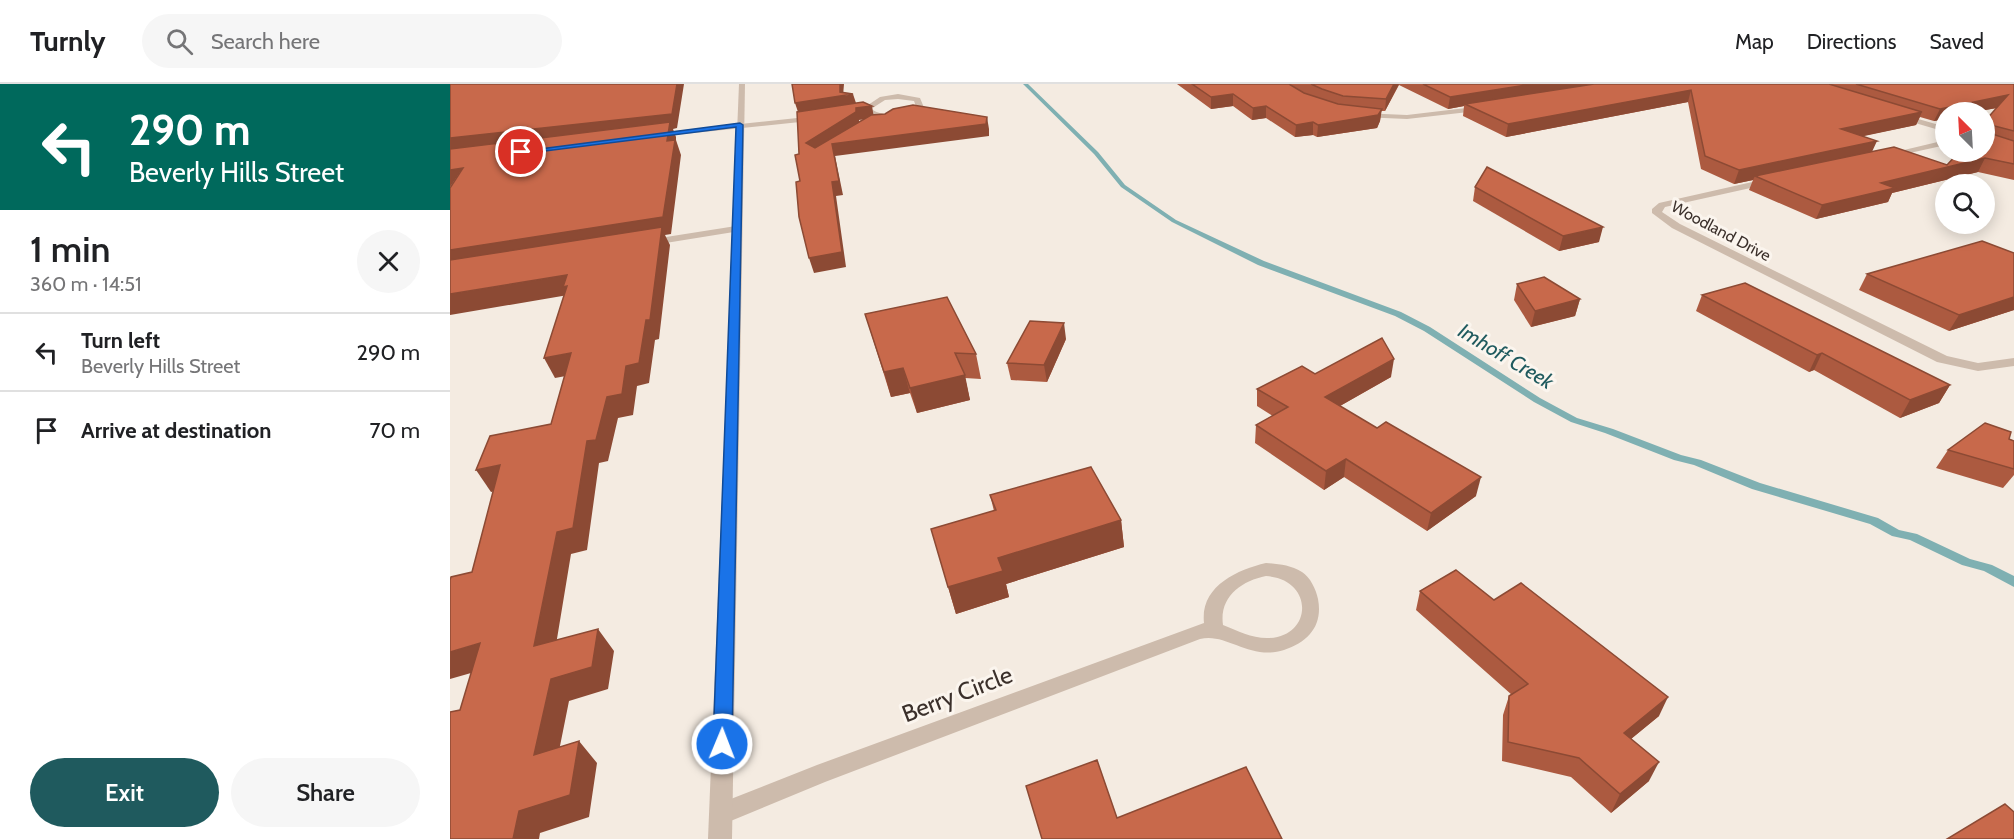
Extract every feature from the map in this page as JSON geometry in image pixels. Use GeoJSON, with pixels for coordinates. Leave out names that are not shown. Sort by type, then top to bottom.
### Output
{"type":"FeatureCollection","features":[{"type":"Feature","properties":{"kind":"street"},"geometry":{"type":"LineString","coordinates":[[720,839],[742,84]]}},
{"type":"Feature","properties":{"kind":"street"},"geometry":{"type":"LineString","coordinates":[[839,113],[867,110],[884,117],[908,115],[921,110],[917,100],[906,97],[881,100],[869,106],[867,110]]}},
{"type":"Feature","properties":{"kind":"street"},"geometry":{"type":"LineString","coordinates":[[1349,113],[1407,117],[1493,106]]}},
{"type":"Feature","properties":{"kind":"street"},"geometry":{"type":"LineString","coordinates":[[1889,112],[1935,127]]}},
{"type":"Feature","properties":{"kind":"street"},"geometry":{"type":"LineString","coordinates":[[651,136],[740,125],[760,125],[823,115]]}},
{"type":"Feature","properties":{"kind":"street"},"geometry":{"type":"LineString","coordinates":[[1876,157],[1935,144]]}},
{"type":"Feature","properties":{"kind":"street","name":"Woodland Drive"},"geometry":{"type":"LineString","coordinates":[[1783,178],[1670,203],[1657,209],[1657,213],[1676,226],[1942,359],[1976,368],[1990,368],[2014,362]]}},
{"type":"Feature","properties":{"kind":"street"},"geometry":{"type":"LineString","coordinates":[[634,245],[736,229]]}},
{"type":"Feature","properties":{"kind":"street"},"geometry":{"type":"LineString","coordinates":[[1275,568],[1286,571],[1303,581],[1311,599],[1311,617],[1306,629],[1287,642],[1263,646],[1214,630],[1213,611],[1220,598],[1231,582],[1252,572],[1275,568]]}},
{"type":"Feature","properties":{"kind":"street","name":"Berry Circle"},"geometry":{"type":"LineString","coordinates":[[721,814],[1038,691],[1186,636],[1214,630]]}},
{"type":"Feature","properties":{"kind":"building"},"geometry":{"type":"Polygon","coordinates":[[[450,84],[677,84],[672,114],[450,138],[450,84]]]}},
{"type":"Feature","properties":{"kind":"building"},"geometry":{"type":"Polygon","coordinates":[[[792,84],[840,84],[840,92],[853,94],[795,103],[792,84]]]}},
{"type":"Feature","properties":{"kind":"building"},"geometry":{"type":"Polygon","coordinates":[[[1192,84],[1289,84],[1304,93],[1338,104],[1382,109],[1378,115],[1318,125],[1313,122],[1296,125],[1266,106],[1253,108],[1233,94],[1211,97],[1192,84]]]}},
{"type":"Feature","properties":{"kind":"building"},"geometry":{"type":"Polygon","coordinates":[[[1311,84],[1394,84],[1386,99],[1343,96],[1311,84]]]}},
{"type":"Feature","properties":{"kind":"building"},"geometry":{"type":"Polygon","coordinates":[[[1423,84],[1532,84],[1450,97],[1423,84]]]}},
{"type":"Feature","properties":{"kind":"building"},"geometry":{"type":"Polygon","coordinates":[[[1594,84],[1829,84],[1922,112],[1841,129],[1877,141],[1739,170],[1705,156],[1691,90],[1508,124],[1465,104],[1594,84]]]}},
{"type":"Feature","properties":{"kind":"building"},"geometry":{"type":"Polygon","coordinates":[[[1856,84],[2014,84],[2014,131],[1995,126],[1995,110],[2008,95],[1974,102],[1935,102],[1935,108],[1856,84]]]}},
{"type":"Feature","properties":{"kind":"building"},"geometry":{"type":"Polygon","coordinates":[[[863,102],[872,106],[856,108],[856,112],[806,143],[815,148],[871,115],[885,114],[893,109],[913,105],[987,117],[986,124],[832,144],[839,181],[832,182],[842,252],[809,258],[799,217],[796,182],[800,181],[795,155],[799,154],[797,112],[863,102]]]}},
{"type":"Feature","properties":{"kind":"building"},"geometry":{"type":"Polygon","coordinates":[[[670,122],[667,141],[675,140],[663,217],[450,250],[450,188],[463,168],[450,170],[450,149],[670,122]]]}},
{"type":"Feature","properties":{"kind":"building"},"geometry":{"type":"Polygon","coordinates":[[[1995,135],[2014,141],[2014,164],[1995,160],[1995,135]]]}},
{"type":"Feature","properties":{"kind":"building"},"geometry":{"type":"Polygon","coordinates":[[[1894,147],[1947,165],[1950,162],[1968,162],[1881,183],[1895,188],[1822,205],[1755,176],[1894,147]]]}},
{"type":"Feature","properties":{"kind":"building"},"geometry":{"type":"Polygon","coordinates":[[[1487,167],[1603,227],[1563,236],[1475,187],[1487,167]]]}},
{"type":"Feature","properties":{"kind":"building"},"geometry":{"type":"Polygon","coordinates":[[[662,227],[650,320],[646,320],[639,363],[626,366],[622,394],[607,397],[596,440],[587,441],[573,528],[557,532],[534,646],[598,629],[592,667],[551,679],[534,755],[579,741],[570,795],[519,811],[513,839],[450,839],[450,712],[460,710],[480,643],[450,652],[450,580],[451,577],[472,572],[500,465],[476,470],[490,436],[551,424],[571,353],[544,358],[567,286],[563,287],[567,275],[450,294],[450,260],[662,227]]]}},
{"type":"Feature","properties":{"kind":"building"},"geometry":{"type":"Polygon","coordinates":[[[1982,241],[2014,253],[2014,297],[1959,315],[1867,274],[1982,241]]]}},
{"type":"Feature","properties":{"kind":"building"},"geometry":{"type":"Polygon","coordinates":[[[1544,277],[1580,299],[1535,311],[1517,284],[1544,277]]]}},
{"type":"Feature","properties":{"kind":"building"},"geometry":{"type":"Polygon","coordinates":[[[1745,283],[1950,385],[1910,400],[1822,353],[1817,355],[1702,295],[1745,283]]]}},
{"type":"Feature","properties":{"kind":"building"},"geometry":{"type":"Polygon","coordinates":[[[947,297],[976,354],[955,353],[965,375],[910,388],[903,368],[884,372],[865,314],[947,297]]]}},
{"type":"Feature","properties":{"kind":"building"},"geometry":{"type":"Polygon","coordinates":[[[1030,321],[1064,323],[1044,365],[1007,363],[1030,321]]]}},
{"type":"Feature","properties":{"kind":"building"},"geometry":{"type":"Polygon","coordinates":[[[1382,338],[1394,359],[1325,397],[1377,428],[1386,422],[1481,477],[1431,513],[1346,459],[1326,471],[1256,425],[1288,407],[1257,389],[1302,366],[1315,374],[1382,338]]]}},
{"type":"Feature","properties":{"kind":"building"},"geometry":{"type":"Polygon","coordinates":[[[1985,423],[2011,432],[2009,439],[2014,441],[2014,469],[1948,450],[1985,423]]]}},
{"type":"Feature","properties":{"kind":"building"},"geometry":{"type":"Polygon","coordinates":[[[1091,467],[1121,520],[998,558],[1003,571],[948,587],[931,529],[996,510],[990,495],[1091,467]]]}},
{"type":"Feature","properties":{"kind":"building"},"geometry":{"type":"Polygon","coordinates":[[[1456,570],[1494,600],[1521,583],[1668,697],[1624,733],[1659,762],[1620,794],[1579,758],[1508,742],[1509,696],[1528,684],[1420,591],[1456,570]]]}},
{"type":"Feature","properties":{"kind":"building"},"geometry":{"type":"Polygon","coordinates":[[[1097,760],[1117,818],[1246,767],[1282,839],[1042,839],[1026,786],[1097,760]]]}},
{"type":"Feature","properties":{"kind":"building"},"geometry":{"type":"Polygon","coordinates":[[[2005,804],[2014,812],[2014,839],[1947,839],[2005,804]]]}},
{"type":"Feature","properties":{"kind":"waterway","name":"Imhoff Creek"},"geometry":{"type":"LineString","coordinates":[[1025,84],[1096,153],[1123,186],[1174,221],[1261,263],[1398,314],[1427,329],[1537,400],[1574,420],[1678,458],[1697,462],[1756,486],[1874,521],[1896,533],[1913,537],[1966,562],[1988,568],[2014,582]]}},
{"type":"Feature","properties":{"kind":"route"},"geometry":{"type":"LineString","coordinates":[[521,152],[740,125],[722,744]]}}]}
